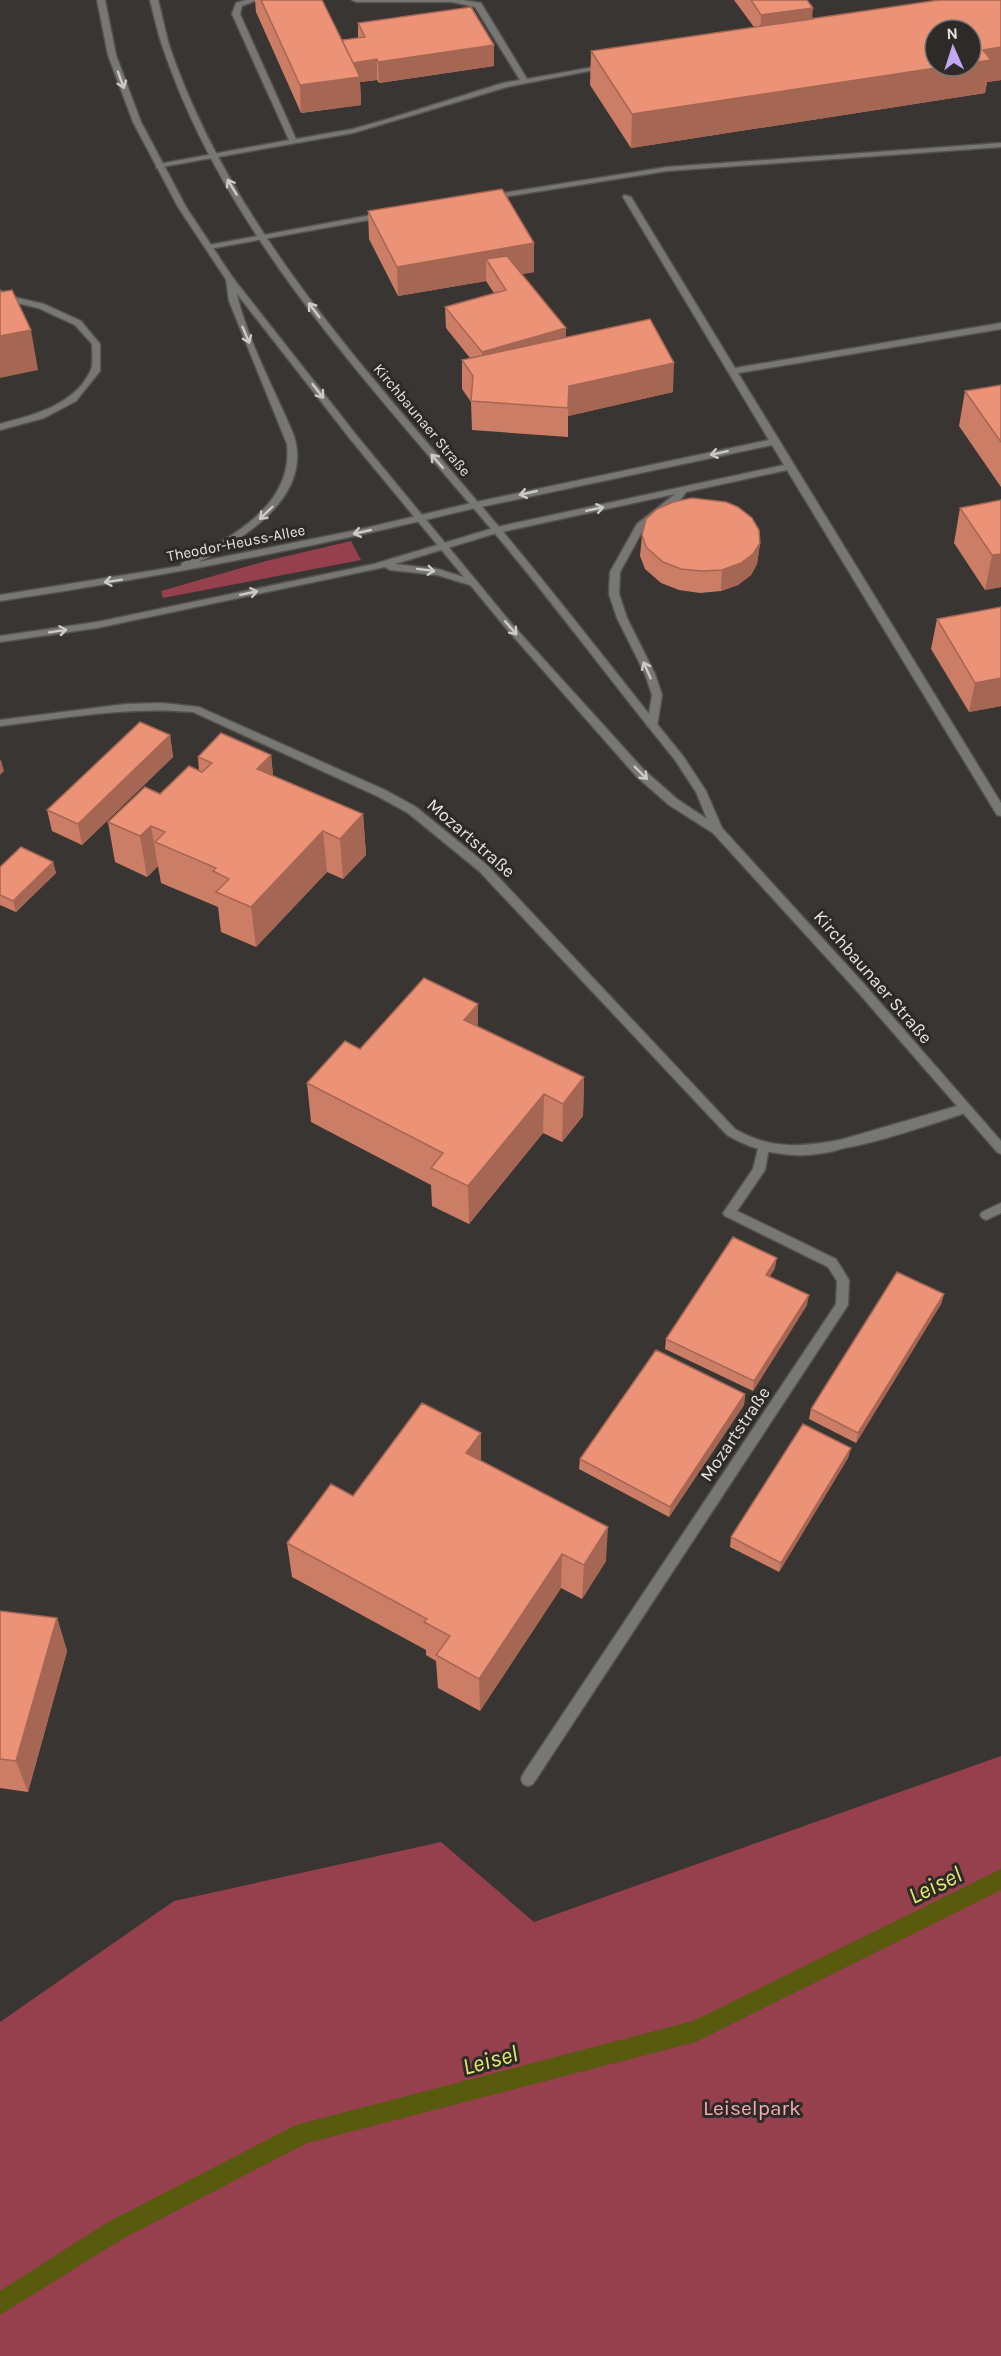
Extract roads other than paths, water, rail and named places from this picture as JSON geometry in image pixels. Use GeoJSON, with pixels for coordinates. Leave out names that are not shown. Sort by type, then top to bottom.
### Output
{"type":"FeatureCollection","features":[{"type":"Feature","properties":{"kind":"street","name":"Kirchbaunaer Straße"},"geometry":{"type":"LineString","coordinates":[[101,0],[112,56],[137,122],[182,207],[230,279],[419,519],[640,772],[673,802],[717,830],[860,987],[1001,1149]]}},
{"type":"Feature","properties":{"kind":"street","name":"Kirchbaunaer Straße"},"geometry":{"type":"LineString","coordinates":[[154,0],[168,52],[189,105],[214,156],[262,237],[342,348],[497,530],[679,758],[701,791],[717,830]]}},
{"type":"Feature","properties":{"kind":"street"},"geometry":{"type":"LineString","coordinates":[[253,0],[239,5],[236,14],[293,141]]}},
{"type":"Feature","properties":{"kind":"street"},"geometry":{"type":"LineString","coordinates":[[356,0],[452,0],[478,5],[524,81]]}},
{"type":"Feature","properties":{"kind":"street"},"geometry":{"type":"LineString","coordinates":[[159,166],[391,121],[524,81],[614,65]]}},
{"type":"Feature","properties":{"kind":"street"},"geometry":{"type":"LineString","coordinates":[[484,198],[666,170],[1001,145]]}},
{"type":"Feature","properties":{"kind":"street"},"geometry":{"type":"LineString","coordinates":[[627,197],[776,441],[855,577],[1001,812]]}},
{"type":"Feature","properties":{"kind":"street"},"geometry":{"type":"LineString","coordinates":[[209,247],[392,213]]}},
{"type":"Feature","properties":{"kind":"street","name":"Kirchbaunaer Straße"},"geometry":{"type":"LineString","coordinates":[[171,572],[224,545],[253,525],[273,506],[285,489],[291,471],[292,446],[240,321],[233,301],[230,279]]}},
{"type":"Feature","properties":{"kind":"street"},"geometry":{"type":"LineString","coordinates":[[0,293],[2,297],[41,306],[78,323],[96,344],[96,371],[73,399],[42,416],[0,427]]}},
{"type":"Feature","properties":{"kind":"street"},"geometry":{"type":"LineString","coordinates":[[733,371],[1001,326]]}},
{"type":"Feature","properties":{"kind":"street","name":"Theodor-Heuss-Allee"},"geometry":{"type":"LineString","coordinates":[[0,598],[171,572],[776,441]]}},
{"type":"Feature","properties":{"kind":"street"},"geometry":{"type":"LineString","coordinates":[[0,639],[97,625],[376,567],[497,530],[790,466]]}},
{"type":"Feature","properties":{"kind":"street"},"geometry":{"type":"LineString","coordinates":[[652,726],[657,695],[650,674],[622,618],[614,594],[615,572],[640,526],[678,496],[682,490]]}},
{"type":"Feature","properties":{"kind":"street"},"geometry":{"type":"LineString","coordinates":[[376,567],[403,567],[438,572],[473,583]]}},
{"type":"Feature","properties":{"kind":"street","name":"Mozartstraße"},"geometry":{"type":"LineString","coordinates":[[0,723],[126,707],[162,706],[195,709],[381,793],[412,810],[483,868],[731,1132],[747,1143],[787,1151],[840,1145],[964,1109]]}},
{"type":"Feature","properties":{"kind":"street","name":"Mozartstraße"},"geometry":{"type":"LineString","coordinates":[[528,1779],[842,1305],[843,1280],[832,1263],[729,1213],[759,1170],[763,1148]]}},
{"type":"Feature","properties":{"kind":"street"},"geometry":{"type":"LineString","coordinates":[[986,1215],[1001,1208]]}},
{"type":"Feature","properties":{"kind":"waterway","name":"Leisel"},"geometry":{"type":"LineString","coordinates":[[0,2304],[116,2230],[304,2133],[696,2031],[1001,1879]]}},
{"type":"Feature","properties":{"kind":"park label","name":"Leiselpark"},"geometry":{"type":"Point","coordinates":[752,2108]}}]}
